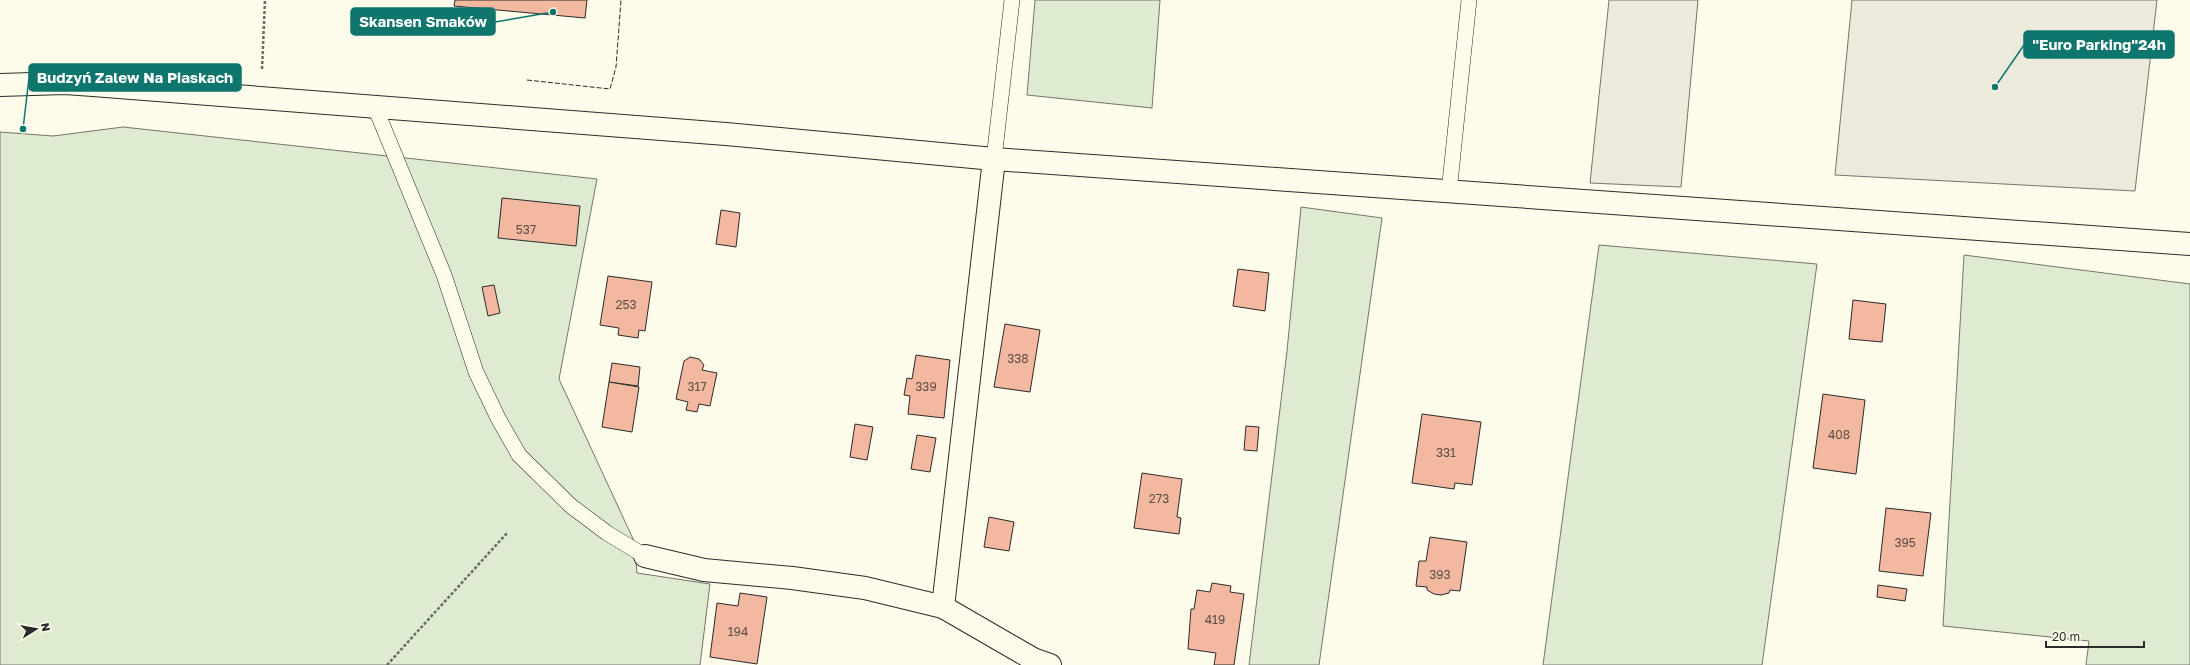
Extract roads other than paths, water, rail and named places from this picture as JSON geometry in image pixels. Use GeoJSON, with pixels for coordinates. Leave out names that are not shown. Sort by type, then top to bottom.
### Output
{"type":"FeatureCollection","features":[{"type":"Feature","properties":{"kind":"main road"},"geometry":{"type":"LineString","coordinates":[[0,85],[65,83],[726,134],[994,159],[2190,244]]}},
{"type":"Feature","properties":{"kind":"main road"},"geometry":{"type":"LineString","coordinates":[[943,607],[994,159]]}},
{"type":"Feature","properties":{"kind":"main road"},"geometry":{"type":"LineString","coordinates":[[645,556],[704,570],[792,578],[865,588],[943,607],[1033,659],[1050,665]]}},
{"type":"Feature","properties":{"kind":"lane"},"geometry":{"type":"LineString","coordinates":[[994,159],[1012,0]]}},
{"type":"Feature","properties":{"kind":"lane"},"geometry":{"type":"LineString","coordinates":[[1449,192],[1469,0]]}},
{"type":"Feature","properties":{"kind":"lane"},"geometry":{"type":"LineString","coordinates":[[375,107],[444,275],[476,372],[498,418],[519,455],[571,506],[607,533],[645,556]]}},
{"type":"Feature","properties":{"kind":"place","name":"Skansen Smaków"},"geometry":{"type":"Point","coordinates":[553,12]}},
{"type":"Feature","properties":{"kind":"place","name":"\"Euro Parking\"24h"},"geometry":{"type":"Point","coordinates":[1995,87]}},
{"type":"Feature","properties":{"kind":"place","name":"Budzyń Zalew Na Piaskach"},"geometry":{"type":"Point","coordinates":[23,129]}}]}
